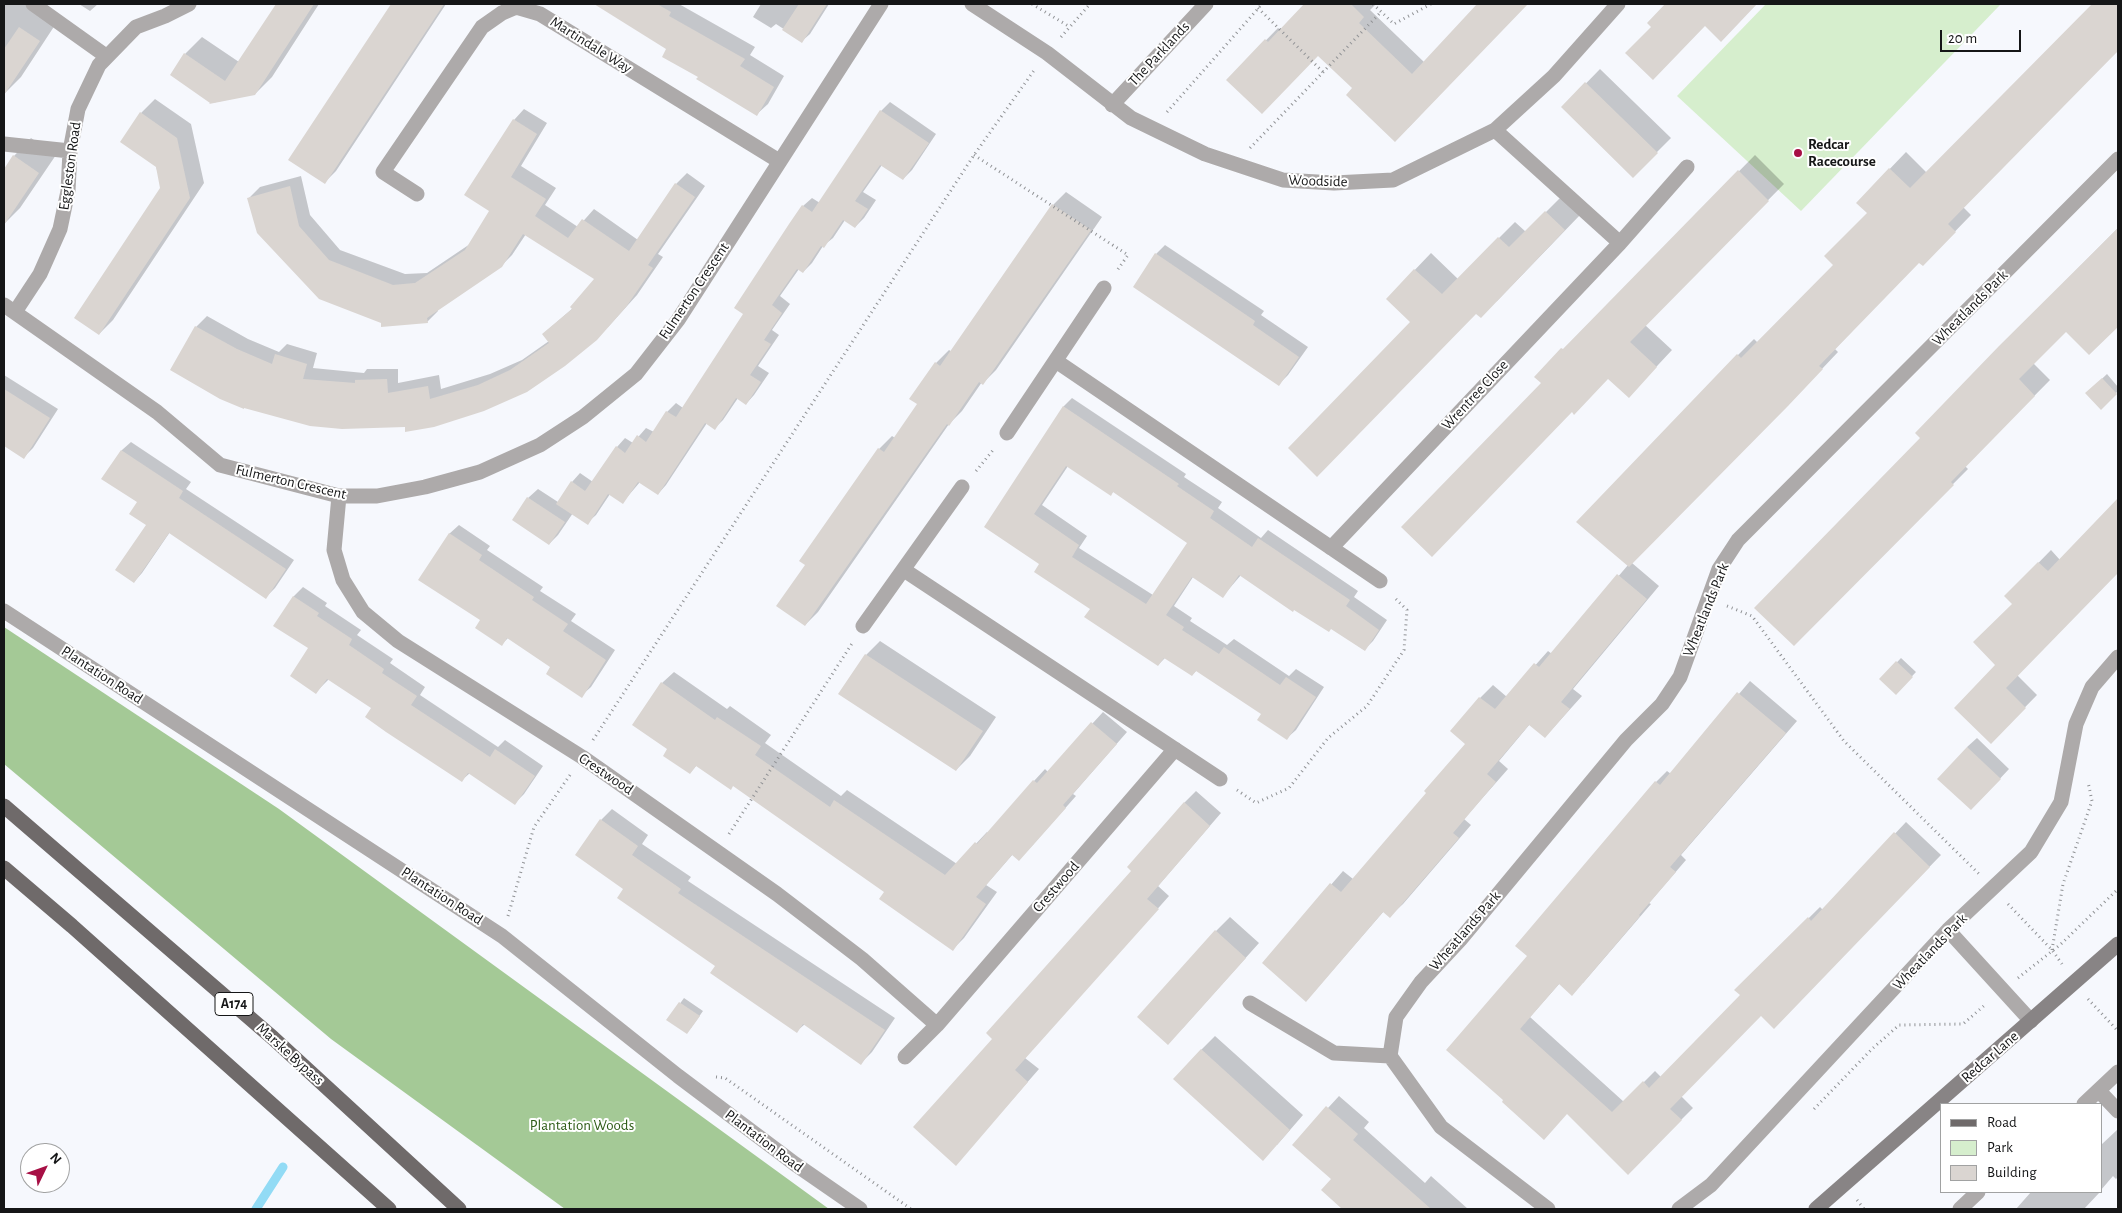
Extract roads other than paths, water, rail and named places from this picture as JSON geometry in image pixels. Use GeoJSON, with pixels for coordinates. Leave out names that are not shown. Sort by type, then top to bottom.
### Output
{"type":"FeatureCollection","features":[{"type":"Feature","properties":{"kind":"main road","name":"Marske Bypass"},"geometry":{"type":"LineString","coordinates":[[4,806],[273,1038],[459,1209]]}},
{"type":"Feature","properties":{"kind":"main road"},"geometry":{"type":"LineString","coordinates":[[4,868],[390,1209]]}},
{"type":"Feature","properties":{"kind":"main road","name":"Redcar Lane"},"geometry":{"type":"LineString","coordinates":[[1816,1209],[2118,944]]}},
{"type":"Feature","properties":{"kind":"street"},"geometry":{"type":"LineString","coordinates":[[33,4],[106,56]]}},
{"type":"Feature","properties":{"kind":"street","name":"Eggleston Road"},"geometry":{"type":"LineString","coordinates":[[9,308],[40,274],[60,229],[68,191],[70,151],[78,110],[98,65],[136,27],[190,4]]}},
{"type":"Feature","properties":{"kind":"street","name":"Fulmerton Crescent"},"geometry":{"type":"LineString","coordinates":[[9,308],[157,412],[220,466],[339,496],[377,496],[425,487],[480,472],[540,445],[583,417],[636,374],[678,320],[881,4]]}},
{"type":"Feature","properties":{"kind":"street","name":"Woodside"},"geometry":{"type":"LineString","coordinates":[[972,4],[1046,53],[1131,118],[1205,154],[1283,180],[1334,183],[1393,180],[1495,130],[1554,76],[1618,4]]}},
{"type":"Feature","properties":{"kind":"street","name":"The Parklands"},"geometry":{"type":"LineString","coordinates":[[1112,105],[1206,4]]}},
{"type":"Feature","properties":{"kind":"street","name":"Martindale Way"},"geometry":{"type":"LineString","coordinates":[[417,194],[383,172],[482,27],[502,13],[516,7],[540,14],[779,161]]}},
{"type":"Feature","properties":{"kind":"street"},"geometry":{"type":"LineString","coordinates":[[1495,130],[1620,243]]}},
{"type":"Feature","properties":{"kind":"street"},"geometry":{"type":"LineString","coordinates":[[4,144],[70,151]]}},
{"type":"Feature","properties":{"kind":"street","name":"Wheatlands Park"},"geometry":{"type":"LineString","coordinates":[[1390,1056],[1396,1017],[1422,982],[1626,740],[1662,704],[1680,677],[1719,569],[1738,540],[2118,159]]}},
{"type":"Feature","properties":{"kind":"street","name":"Wrentree Close"},"geometry":{"type":"LineString","coordinates":[[1331,548],[1620,243],[1687,167]]}},
{"type":"Feature","properties":{"kind":"street"},"geometry":{"type":"LineString","coordinates":[[1007,433],[1104,288]]}},
{"type":"Feature","properties":{"kind":"street"},"geometry":{"type":"LineString","coordinates":[[1056,360],[1380,581]]}},
{"type":"Feature","properties":{"kind":"street"},"geometry":{"type":"LineString","coordinates":[[863,626],[962,487]]}},
{"type":"Feature","properties":{"kind":"street","name":"Crestwood"},"geometry":{"type":"LineString","coordinates":[[339,496],[334,550],[342,580],[363,612],[398,641],[582,757],[718,852],[862,959],[937,1025]]}},
{"type":"Feature","properties":{"kind":"street"},"geometry":{"type":"LineString","coordinates":[[904,570],[1220,778]]}},
{"type":"Feature","properties":{"kind":"street","name":"Plantation Road"},"geometry":{"type":"LineString","coordinates":[[4,611],[502,936],[678,1076],[795,1164],[860,1209]]}},
{"type":"Feature","properties":{"kind":"street","name":"Wheatlands Park"},"geometry":{"type":"LineString","coordinates":[[1679,1209],[1712,1185],[1948,930],[2031,852],[2062,802],[2076,724],[2092,687],[2118,657]]}},
{"type":"Feature","properties":{"kind":"street","name":"Crestwood"},"geometry":{"type":"LineString","coordinates":[[905,1057],[937,1025],[1175,749]]}},
{"type":"Feature","properties":{"kind":"street"},"geometry":{"type":"LineString","coordinates":[[1948,930],[2030,1021]]}},
{"type":"Feature","properties":{"kind":"street"},"geometry":{"type":"LineString","coordinates":[[1250,1003],[1334,1053],[1390,1056],[1441,1127],[1548,1209]]}},
{"type":"Feature","properties":{"kind":"street"},"geometry":{"type":"LineString","coordinates":[[2085,1103],[2118,1072]]}},
{"type":"Feature","properties":{"kind":"street"},"geometry":{"type":"LineString","coordinates":[[2099,1091],[2118,1111]]}},
{"type":"Feature","properties":{"kind":"street"},"geometry":{"type":"LineString","coordinates":[[1960,1209],[1977,1193]]}},
{"type":"Feature","properties":{"kind":"waterway"},"geometry":{"type":"LineString","coordinates":[[256,1209],[283,1167]]}},
{"type":"Feature","properties":{"kind":"place","name":"Redcar Racecourse"},"geometry":{"type":"Point","coordinates":[1798,153]}},
{"type":"Feature","properties":{"kind":"park label","name":"Plantation Woods"},"geometry":{"type":"Point","coordinates":[582,1125]}}]}
